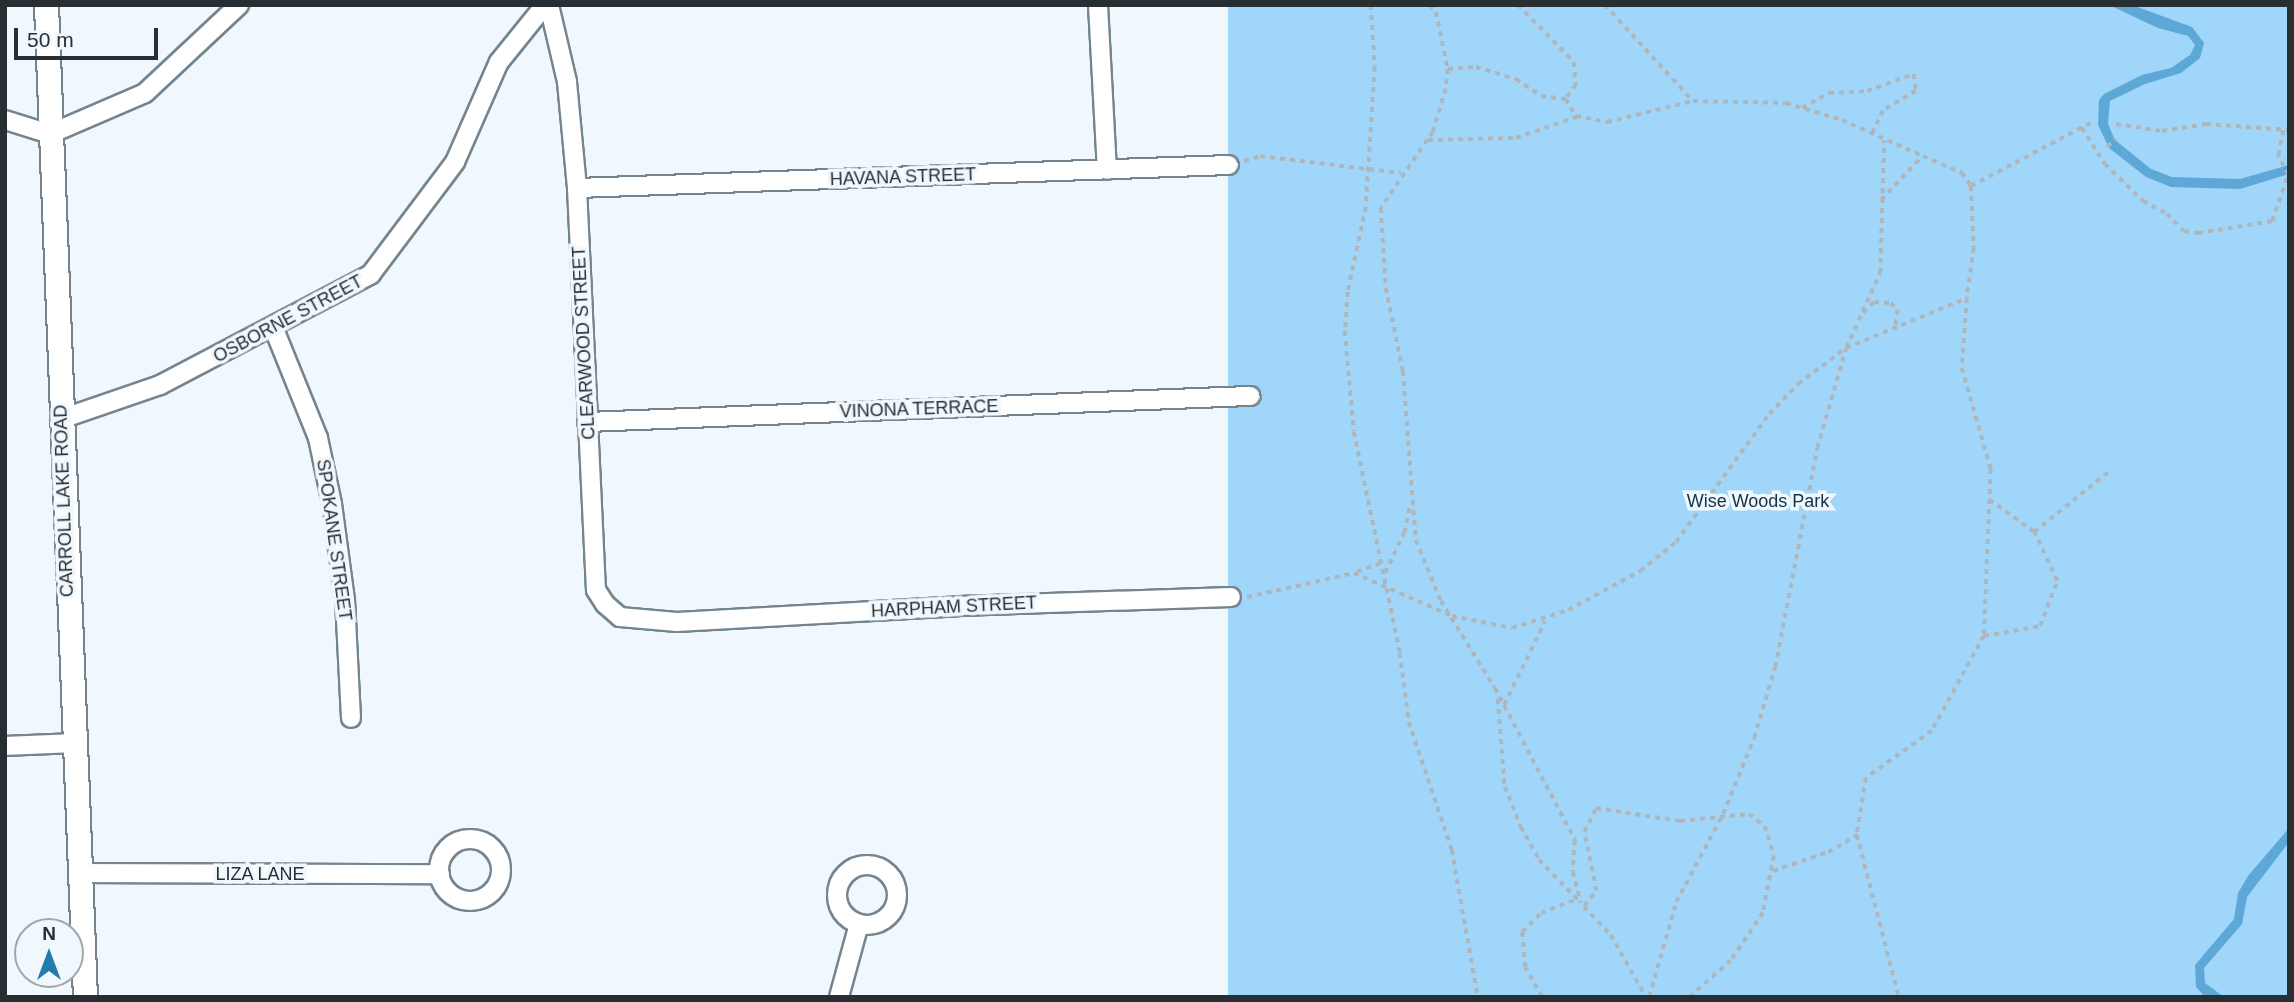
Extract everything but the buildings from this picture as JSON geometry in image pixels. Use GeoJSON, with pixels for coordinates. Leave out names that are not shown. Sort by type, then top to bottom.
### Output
{"type":"FeatureCollection","features":[{"type":"Feature","properties":{"kind":"street","name":"CARROLL LAKE ROAD"},"geometry":{"type":"LineString","coordinates":[[46,5],[85,997]]}},
{"type":"Feature","properties":{"kind":"street"},"geometry":{"type":"LineString","coordinates":[[5,120],[50,134],[145,93],[239,5]]}},
{"type":"Feature","properties":{"kind":"street","name":"CLEARWOOD STREET"},"geometry":{"type":"LineString","coordinates":[[547,5],[567,82],[578,188],[596,590],[620,617],[677,622]]}},
{"type":"Feature","properties":{"kind":"street","name":"OSBORNE STREET"},"geometry":{"type":"LineString","coordinates":[[61,419],[160,385],[274,329],[372,274],[455,162],[499,62],[547,5]]}},
{"type":"Feature","properties":{"kind":"street"},"geometry":{"type":"LineString","coordinates":[[1098,5],[1107,170]]}},
{"type":"Feature","properties":{"kind":"street","name":"HAVANA STREET"},"geometry":{"type":"LineString","coordinates":[[578,188],[1229,165]]}},
{"type":"Feature","properties":{"kind":"street","name":"SPOKANE STREET"},"geometry":{"type":"LineString","coordinates":[[274,329],[318,438],[332,504],[345,600],[351,718]]}},
{"type":"Feature","properties":{"kind":"street","name":"VINONA TERRACE"},"geometry":{"type":"LineString","coordinates":[[587,422],[1250,396]]}},
{"type":"Feature","properties":{"kind":"street","name":"HARPHAM STREET"},"geometry":{"type":"LineString","coordinates":[[677,622],[959,606],[1231,597]]}},
{"type":"Feature","properties":{"kind":"street"},"geometry":{"type":"LineString","coordinates":[[5,746],[73,743]]}},
{"type":"Feature","properties":{"kind":"street","name":"LIZA LANE"},"geometry":{"type":"LineString","coordinates":[[79,873],[440,874]]}},
{"type":"Feature","properties":{"kind":"street"},"geometry":{"type":"LineString","coordinates":[[839,997],[859,924]]}},
{"type":"Feature","properties":{"kind":"path"},"geometry":{"type":"LineString","coordinates":[[1371,5],[1375,67],[1368,167],[1345,331],[1354,432],[1384,575],[1409,722],[1452,850],[1478,997]]}},
{"type":"Feature","properties":{"kind":"path"},"geometry":{"type":"LineString","coordinates":[[1430,5],[1436,12],[1448,69],[1447,89],[1428,140],[1401,173],[1381,208],[1386,288],[1403,371],[1416,540],[1452,616],[1498,695],[1575,840],[1573,872],[1581,903]]}},
{"type":"Feature","properties":{"kind":"path"},"geometry":{"type":"LineString","coordinates":[[1518,5],[1574,62],[1576,85],[1566,99]]}},
{"type":"Feature","properties":{"kind":"path"},"geometry":{"type":"LineString","coordinates":[[1605,5],[1693,101]]}},
{"type":"Feature","properties":{"kind":"path"},"geometry":{"type":"LineString","coordinates":[[1448,69],[1476,67],[1516,79],[1541,96],[1566,99],[1578,117]]}},
{"type":"Feature","properties":{"kind":"path"},"geometry":{"type":"LineString","coordinates":[[1802,108],[1829,93],[1867,91],[1914,74],[1916,92],[1883,111],[1872,135]]}},
{"type":"Feature","properties":{"kind":"path"},"geometry":{"type":"LineString","coordinates":[[1428,140],[1516,138],[1578,117],[1607,122],[1693,101],[1786,103],[1962,173],[1971,186],[1974,248],[1962,368],[1991,469],[1984,636],[1932,731],[1866,778],[1857,835],[1899,997]]}},
{"type":"Feature","properties":{"kind":"path"},"geometry":{"type":"LineString","coordinates":[[1971,186],[2094,121]]}},
{"type":"Feature","properties":{"kind":"path"},"geometry":{"type":"LineString","coordinates":[[2082,128],[2105,164],[2183,231],[2272,221],[2288,175],[2278,155],[2286,131],[2259,125],[2162,131],[2116,124]]}},
{"type":"Feature","properties":{"kind":"path"},"geometry":{"type":"LineString","coordinates":[[2107,147],[2115,138]]}},
{"type":"Feature","properties":{"kind":"path"},"geometry":{"type":"LineString","coordinates":[[1647,997],[1676,902],[1723,814],[1754,738],[1774,667],[1816,448],[1846,348],[1880,273],[1884,141]]}},
{"type":"Feature","properties":{"kind":"path"},"geometry":{"type":"LineString","coordinates":[[1229,165],[1260,156],[1401,173]]}},
{"type":"Feature","properties":{"kind":"path"},"geometry":{"type":"LineString","coordinates":[[1881,200],[1923,156]]}},
{"type":"Feature","properties":{"kind":"path"},"geometry":{"type":"LineString","coordinates":[[1354,573],[1452,616],[1512,628],[1546,619],[1640,571],[1676,542],[1769,414],[1798,384],[1846,348],[1967,298]]}},
{"type":"Feature","properties":{"kind":"path"},"geometry":{"type":"LineString","coordinates":[[1857,320],[1874,302],[1891,303],[1898,310],[1895,328]]}},
{"type":"Feature","properties":{"kind":"path"},"geometry":{"type":"LineString","coordinates":[[2035,532],[2112,469]]}},
{"type":"Feature","properties":{"kind":"path"},"geometry":{"type":"LineString","coordinates":[[1384,575],[1404,533],[1411,499]]}},
{"type":"Feature","properties":{"kind":"path"},"geometry":{"type":"LineString","coordinates":[[1984,636],[2040,626],[2057,581],[2035,532],[1989,500]]}},
{"type":"Feature","properties":{"kind":"path"},"geometry":{"type":"LineString","coordinates":[[1231,597],[1268,595],[1354,573],[1381,563]]}},
{"type":"Feature","properties":{"kind":"path"},"geometry":{"type":"LineString","coordinates":[[1503,706],[1546,619]]}},
{"type":"Feature","properties":{"kind":"path"},"geometry":{"type":"LineString","coordinates":[[1498,695],[1505,788],[1521,827],[1539,860],[1611,935],[1647,997]]}},
{"type":"Feature","properties":{"kind":"path"},"geometry":{"type":"LineString","coordinates":[[1542,997],[1525,967],[1522,932],[1541,913],[1581,903],[1596,891],[1584,832],[1595,808],[1680,821],[1723,814],[1749,814],[1765,825],[1774,856],[1763,913],[1731,961],[1690,997]]}},
{"type":"Feature","properties":{"kind":"path"},"geometry":{"type":"LineString","coordinates":[[1773,871],[1828,852],[1857,835]]}},
{"type":"Feature","properties":{"kind":"green space","name":"Wise Woods Park"},"geometry":{"type":"Polygon","coordinates":[[[1228,5],[2289,5],[2289,997],[1228,997],[1228,5]]]}},
{"type":"Feature","properties":{"kind":"shaded area"},"geometry":{"type":"Polygon","coordinates":[[[2109,5],[2132,5],[2192,27],[2204,43],[2200,58],[2181,73],[2145,84],[2110,101],[2108,124],[2115,140],[2151,169],[2172,177],[2240,179],[2289,165],[2289,174],[2240,189],[2171,187],[2146,177],[2109,148],[2098,125],[2099,100],[2104,94],[2142,75],[2171,68],[2190,55],[2195,45],[2188,36],[2158,28],[2109,5]]]}},
{"type":"Feature","properties":{"kind":"shaded area"},"geometry":{"type":"Polygon","coordinates":[[[2289,828],[2289,842],[2247,897],[2242,924],[2204,968],[2205,983],[2224,997],[2205,997],[2196,987],[2195,965],[2234,919],[2238,893],[2248,876],[2289,828]]]}}]}
